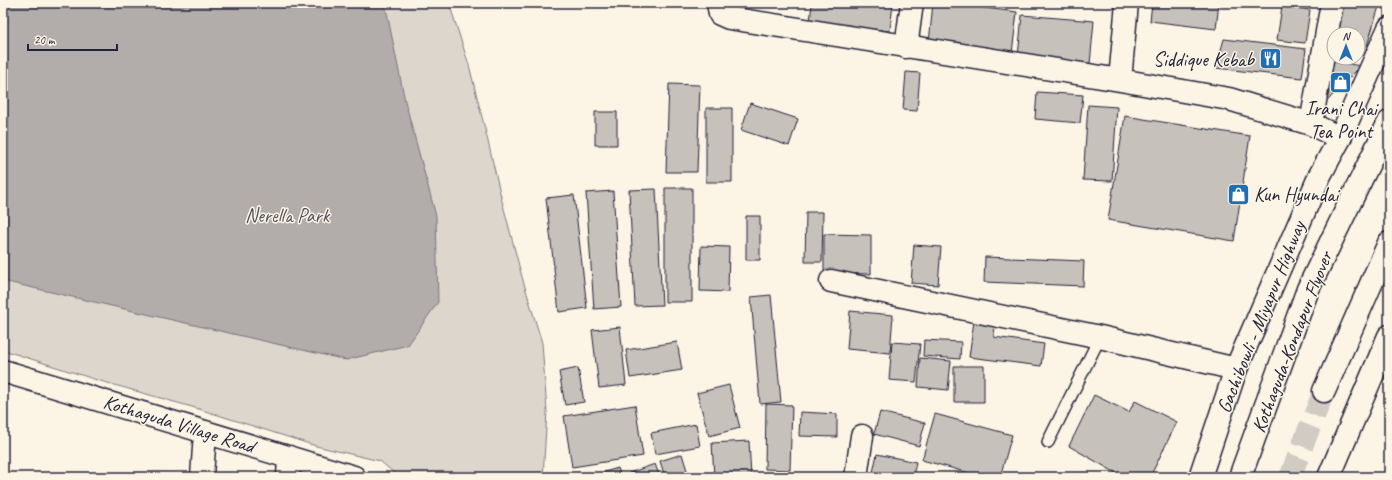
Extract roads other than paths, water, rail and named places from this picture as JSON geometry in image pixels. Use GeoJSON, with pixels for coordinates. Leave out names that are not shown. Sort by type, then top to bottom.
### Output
{"type":"FeatureCollection","features":[{"type":"Feature","properties":{"kind":"street"},"geometry":{"type":"LineString","coordinates":[[718,3],[720,14],[730,18],[1120,80],[1229,99],[1310,124],[1340,138]]}},
{"type":"Feature","properties":{"kind":"street"},"geometry":{"type":"LineString","coordinates":[[906,47],[912,3]]}},
{"type":"Feature","properties":{"kind":"street"},"geometry":{"type":"LineString","coordinates":[[1120,80],[1127,3]]}},
{"type":"Feature","properties":{"kind":"street"},"geometry":{"type":"LineString","coordinates":[[1310,124],[1332,3]]}},
{"type":"Feature","properties":{"kind":"street","name":"Gachibowli - Miyapur Highway"},"geometry":{"type":"LineString","coordinates":[[1200,477],[1236,369],[1320,175],[1340,138],[1389,28]]}},
{"type":"Feature","properties":{"kind":"street","name":"Kothaguda-Kondapur Flyover"},"geometry":{"type":"LineString","coordinates":[[1240,477],[1308,289],[1389,122]]}},
{"type":"Feature","properties":{"kind":"street"},"geometry":{"type":"LineString","coordinates":[[1324,391],[1389,243]]}},
{"type":"Feature","properties":{"kind":"street"},"geometry":{"type":"LineString","coordinates":[[831,281],[1100,337],[1236,369]]}},
{"type":"Feature","properties":{"kind":"street"},"geometry":{"type":"LineString","coordinates":[[1329,477],[1389,336]]}},
{"type":"Feature","properties":{"kind":"street","name":"Kothaguda Village Road"},"geometry":{"type":"LineString","coordinates":[[3,371],[205,432],[288,467],[354,477]]}},
{"type":"Feature","properties":{"kind":"street"},"geometry":{"type":"LineString","coordinates":[[202,477],[205,432]]}},
{"type":"Feature","properties":{"kind":"street"},"geometry":{"type":"LineString","coordinates":[[856,477],[862,436]]}},
{"type":"Feature","properties":{"kind":"lane"},"geometry":{"type":"LineString","coordinates":[[1048,442],[1100,337]]}},
{"type":"Feature","properties":{"kind":"tunnel"},"geometry":{"type":"LineString","coordinates":[[1290,477],[1324,391]]}},
{"type":"Feature","properties":{"kind":"place","name":"Siddique Kebab"},"geometry":{"type":"Point","coordinates":[1270,59]}},
{"type":"Feature","properties":{"kind":"place","name":"Irani Chai Tea Point"},"geometry":{"type":"Point","coordinates":[1341,82]}},
{"type":"Feature","properties":{"kind":"place","name":"Kun Hyundai"},"geometry":{"type":"Point","coordinates":[1238,194]}},
{"type":"Feature","properties":{"kind":"park label","name":"Nerella Park"},"geometry":{"type":"Point","coordinates":[287,215]}}]}
